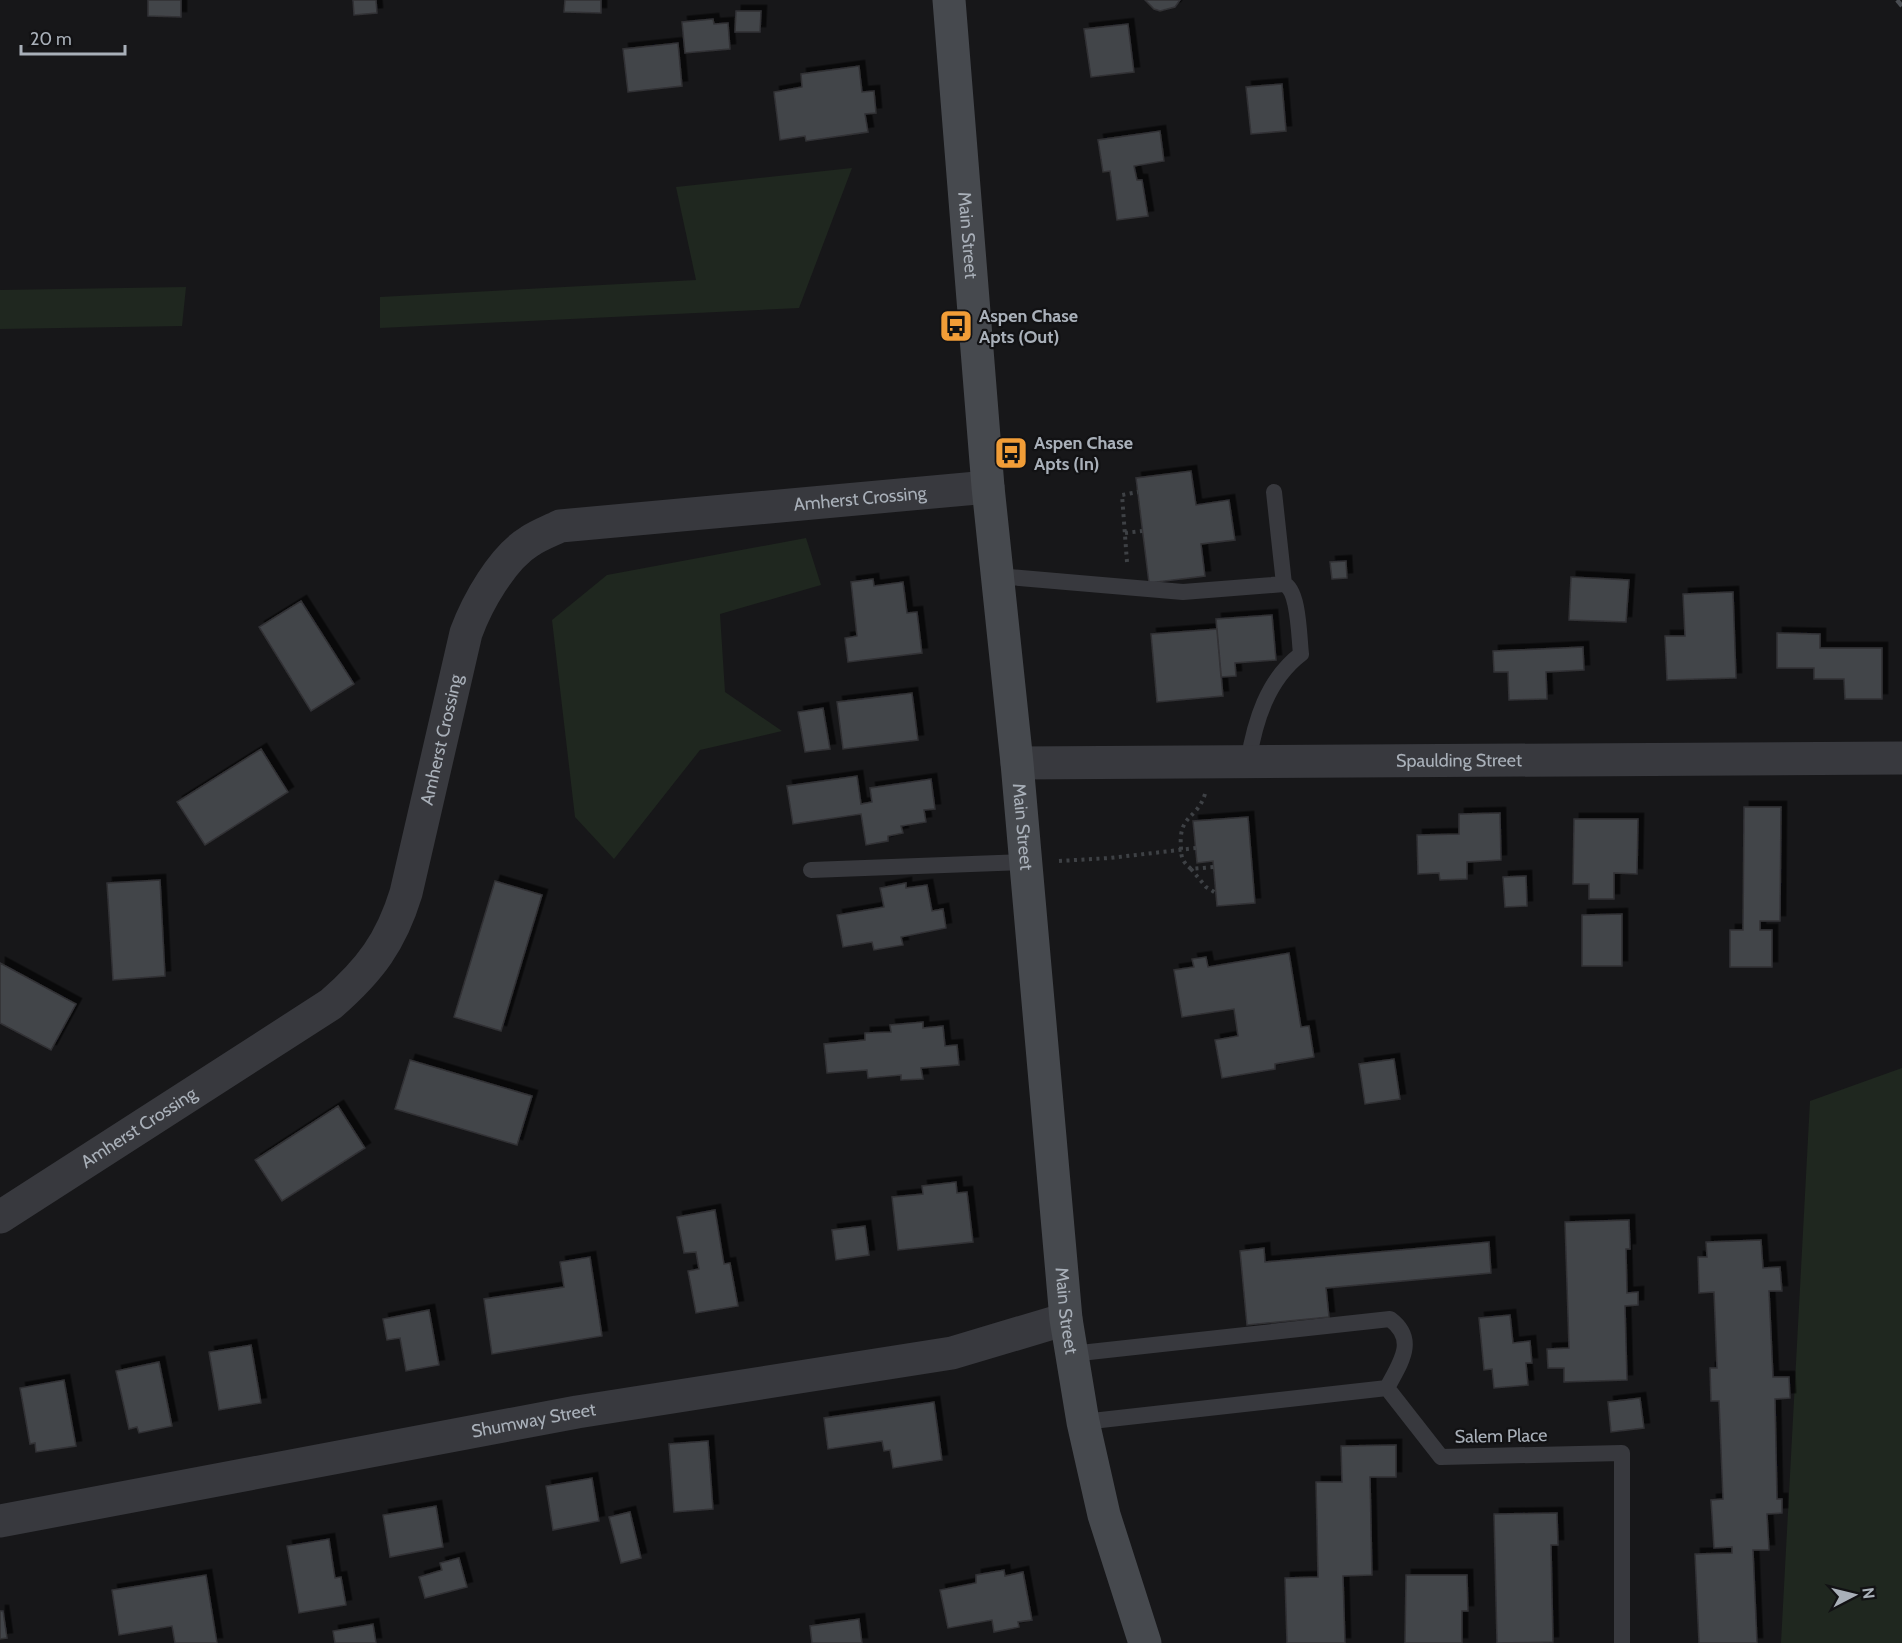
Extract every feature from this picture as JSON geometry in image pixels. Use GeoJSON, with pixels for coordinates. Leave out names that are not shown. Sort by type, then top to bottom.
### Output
{"type":"FeatureCollection","features":[{"type":"Feature","properties":{"kind":"main road","name":"Main Street"},"geometry":{"type":"LineString","coordinates":[[949,0],[988,487],[1017,763],[1066,1319],[1083,1422],[1104,1515],[1145,1643]]}},
{"type":"Feature","properties":{"kind":"street","name":"Amherst Crossing"},"geometry":{"type":"LineString","coordinates":[[0,1217],[331,1004],[359,980],[394,927],[406,893],[466,633],[476,608],[496,575],[528,542],[560,526],[988,487]]}},
{"type":"Feature","properties":{"kind":"street","name":"Spaulding Street"},"geometry":{"type":"LineString","coordinates":[[1017,763],[1902,758]]}},
{"type":"Feature","properties":{"kind":"street","name":"Shumway Street"},"geometry":{"type":"LineString","coordinates":[[0,1521],[577,1412],[952,1353],[1066,1319]]}},
{"type":"Feature","properties":{"kind":"lane"},"geometry":{"type":"LineString","coordinates":[[1274,492],[1284,584]]}},
{"type":"Feature","properties":{"kind":"lane"},"geometry":{"type":"LineString","coordinates":[[997,576],[1183,592],[1284,584],[1291,589],[1294,596],[1300,654],[1275,679],[1253,734],[1248,762]]}},
{"type":"Feature","properties":{"kind":"lane"},"geometry":{"type":"LineString","coordinates":[[811,870],[1025,862]]}},
{"type":"Feature","properties":{"kind":"lane"},"geometry":{"type":"LineString","coordinates":[[1071,1354],[1390,1319],[1402,1328],[1406,1345],[1387,1388],[1083,1422]]}},
{"type":"Feature","properties":{"kind":"lane","name":"Salem Place"},"geometry":{"type":"LineString","coordinates":[[1387,1388],[1441,1457],[1622,1453],[1622,1643]]}},
{"type":"Feature","properties":{"kind":"path"},"geometry":{"type":"LineString","coordinates":[[1129,589],[1122,495],[1137,492]]}},
{"type":"Feature","properties":{"kind":"path"},"geometry":{"type":"LineString","coordinates":[[1125,533],[1142,531]]}},
{"type":"Feature","properties":{"kind":"path"},"geometry":{"type":"LineString","coordinates":[[1215,762],[1201,806],[1182,825],[1179,834],[1181,858],[1206,887],[1216,893]]}},
{"type":"Feature","properties":{"kind":"path"},"geometry":{"type":"LineString","coordinates":[[1025,862],[1110,858],[1196,848]]}},
{"type":"Feature","properties":{"kind":"path"},"geometry":{"type":"LineString","coordinates":[[1191,868],[1214,867]]}},
{"type":"Feature","properties":{"kind":"shaded area"},"geometry":{"type":"Polygon","coordinates":[[[852,168],[799,308],[380,328],[380,297],[696,280],[676,187],[852,168]]]}},
{"type":"Feature","properties":{"kind":"shaded area"},"geometry":{"type":"Polygon","coordinates":[[[186,287],[182,326],[0,329],[0,290],[186,287]]]}},
{"type":"Feature","properties":{"kind":"shaded area"},"geometry":{"type":"Polygon","coordinates":[[[806,538],[821,585],[720,614],[725,692],[782,731],[700,750],[614,859],[575,817],[552,620],[607,575],[806,538]]]}},
{"type":"Feature","properties":{"kind":"shaded area"},"geometry":{"type":"Polygon","coordinates":[[[1902,1068],[1902,1643],[1781,1643],[1810,1101],[1902,1068]]]}},
{"type":"Feature","properties":{"kind":"building"},"geometry":{"type":"Polygon","coordinates":[[[148,0],[181,0],[181,17],[148,16],[148,0]]]}},
{"type":"Feature","properties":{"kind":"building"},"geometry":{"type":"Polygon","coordinates":[[[353,0],[376,0],[377,13],[354,15],[353,0]]]}},
{"type":"Feature","properties":{"kind":"building"},"geometry":{"type":"Polygon","coordinates":[[[565,0],[601,0],[601,13],[564,12],[565,0]]]}},
{"type":"Feature","properties":{"kind":"building"},"geometry":{"type":"Polygon","coordinates":[[[1145,0],[1180,0],[1175,7],[1160,11],[1154,9],[1145,0]]]}},
{"type":"Feature","properties":{"kind":"building"},"geometry":{"type":"Polygon","coordinates":[[[736,11],[761,11],[760,32],[735,32],[736,11]]]}},
{"type":"Feature","properties":{"kind":"building"},"geometry":{"type":"Polygon","coordinates":[[[713,19],[714,24],[728,23],[730,49],[685,53],[682,22],[713,19]]]}},
{"type":"Feature","properties":{"kind":"building"},"geometry":{"type":"Polygon","coordinates":[[[1128,24],[1134,72],[1091,77],[1084,29],[1128,24]]]}},
{"type":"Feature","properties":{"kind":"building"},"geometry":{"type":"Polygon","coordinates":[[[678,43],[682,86],[628,92],[623,49],[678,43]]]}},
{"type":"Feature","properties":{"kind":"building"},"geometry":{"type":"Polygon","coordinates":[[[859,66],[862,92],[874,91],[876,113],[865,114],[868,132],[806,141],[805,136],[780,140],[774,92],[802,87],[801,74],[859,66]]]}},
{"type":"Feature","properties":{"kind":"building"},"geometry":{"type":"Polygon","coordinates":[[[1282,84],[1286,131],[1251,134],[1246,87],[1282,84]]]}},
{"type":"Feature","properties":{"kind":"building"},"geometry":{"type":"Polygon","coordinates":[[[1160,131],[1164,161],[1134,166],[1137,180],[1142,180],[1148,216],[1117,220],[1110,171],[1103,172],[1098,140],[1160,131]]]}},
{"type":"Feature","properties":{"kind":"building"},"geometry":{"type":"Polygon","coordinates":[[[1191,471],[1196,505],[1229,500],[1235,540],[1201,544],[1205,576],[1149,583],[1136,478],[1191,471]]]}},
{"type":"Feature","properties":{"kind":"building"},"geometry":{"type":"Polygon","coordinates":[[[1346,561],[1347,578],[1332,579],[1330,562],[1346,561]]]}},
{"type":"Feature","properties":{"kind":"building"},"geometry":{"type":"Polygon","coordinates":[[[1571,577],[1629,580],[1626,622],[1569,620],[1571,577]]]}},
{"type":"Feature","properties":{"kind":"building"},"geometry":{"type":"Polygon","coordinates":[[[873,579],[874,586],[903,582],[907,613],[917,612],[922,653],[848,662],[845,638],[857,636],[851,582],[873,579]]]}},
{"type":"Feature","properties":{"kind":"building"},"geometry":{"type":"Polygon","coordinates":[[[1733,592],[1736,678],[1667,680],[1665,636],[1685,636],[1683,594],[1733,592]]]}},
{"type":"Feature","properties":{"kind":"building"},"geometry":{"type":"Polygon","coordinates":[[[301,601],[354,684],[311,711],[259,627],[301,601]]]}},
{"type":"Feature","properties":{"kind":"building"},"geometry":{"type":"Polygon","coordinates":[[[1272,615],[1276,660],[1235,663],[1236,676],[1221,677],[1216,619],[1272,615]]]}},
{"type":"Feature","properties":{"kind":"building"},"geometry":{"type":"Polygon","coordinates":[[[1217,629],[1223,696],[1157,702],[1151,634],[1217,629]]]}},
{"type":"Feature","properties":{"kind":"building"},"geometry":{"type":"Polygon","coordinates":[[[1777,633],[1820,634],[1820,648],[1882,648],[1882,699],[1845,699],[1844,679],[1814,679],[1814,668],[1777,668],[1777,633]]]}},
{"type":"Feature","properties":{"kind":"building"},"geometry":{"type":"Polygon","coordinates":[[[1583,647],[1584,670],[1546,672],[1547,699],[1509,700],[1508,672],[1494,672],[1493,651],[1583,647]]]}},
{"type":"Feature","properties":{"kind":"building"},"geometry":{"type":"Polygon","coordinates":[[[912,693],[918,740],[843,749],[837,702],[912,693]]]}},
{"type":"Feature","properties":{"kind":"building"},"geometry":{"type":"Polygon","coordinates":[[[823,708],[830,749],[805,752],[798,712],[823,708]]]}},
{"type":"Feature","properties":{"kind":"building"},"geometry":{"type":"Polygon","coordinates":[[[261,749],[288,792],[205,845],[177,802],[261,749]]]}},
{"type":"Feature","properties":{"kind":"building"},"geometry":{"type":"Polygon","coordinates":[[[857,776],[861,804],[872,802],[870,788],[931,779],[935,809],[924,810],[926,822],[901,826],[903,833],[888,836],[888,841],[866,845],[861,814],[793,824],[787,786],[857,776]]]}},
{"type":"Feature","properties":{"kind":"building"},"geometry":{"type":"Polygon","coordinates":[[[1744,807],[1781,807],[1780,921],[1760,921],[1760,930],[1772,930],[1772,967],[1730,967],[1730,930],[1743,930],[1744,807]]]}},
{"type":"Feature","properties":{"kind":"building"},"geometry":{"type":"Polygon","coordinates":[[[1500,813],[1501,860],[1467,862],[1467,879],[1440,880],[1439,873],[1418,874],[1417,835],[1459,834],[1459,814],[1500,813]]]}},
{"type":"Feature","properties":{"kind":"building"},"geometry":{"type":"Polygon","coordinates":[[[1248,817],[1255,903],[1217,906],[1213,861],[1197,863],[1193,821],[1248,817]]]}},
{"type":"Feature","properties":{"kind":"building"},"geometry":{"type":"Polygon","coordinates":[[[1574,819],[1638,819],[1637,874],[1614,873],[1614,899],[1589,899],[1589,884],[1573,884],[1574,819]]]}},
{"type":"Feature","properties":{"kind":"building"},"geometry":{"type":"Polygon","coordinates":[[[1526,876],[1527,906],[1505,907],[1503,877],[1526,876]]]}},
{"type":"Feature","properties":{"kind":"building"},"geometry":{"type":"Polygon","coordinates":[[[160,880],[165,976],[113,980],[107,883],[160,880]]]}},
{"type":"Feature","properties":{"kind":"building"},"geometry":{"type":"Polygon","coordinates":[[[495,881],[542,895],[501,1031],[454,1017],[495,881]]]}},
{"type":"Feature","properties":{"kind":"building"},"geometry":{"type":"Polygon","coordinates":[[[906,883],[906,888],[927,885],[932,911],[943,909],[946,928],[901,937],[903,945],[874,950],[872,942],[843,947],[837,915],[884,907],[880,888],[906,883]]]}},
{"type":"Feature","properties":{"kind":"building"},"geometry":{"type":"Polygon","coordinates":[[[1622,914],[1622,966],[1582,966],[1582,915],[1622,914]]]}},
{"type":"Feature","properties":{"kind":"building"},"geometry":{"type":"Polygon","coordinates":[[[1289,953],[1301,1027],[1309,1026],[1314,1057],[1275,1064],[1275,1069],[1222,1078],[1215,1040],[1238,1036],[1234,1009],[1182,1017],[1174,970],[1194,967],[1192,959],[1206,957],[1208,967],[1289,953]]]}},
{"type":"Feature","properties":{"kind":"building"},"geometry":{"type":"Polygon","coordinates":[[[0,963],[76,1004],[51,1050],[0,1023],[0,963]]]}},
{"type":"Feature","properties":{"kind":"building"},"geometry":{"type":"Polygon","coordinates":[[[923,1022],[923,1028],[943,1026],[945,1046],[957,1045],[959,1065],[921,1068],[923,1079],[901,1080],[901,1075],[868,1078],[867,1070],[827,1073],[824,1044],[865,1040],[865,1033],[891,1032],[890,1025],[923,1022]]]}},
{"type":"Feature","properties":{"kind":"building"},"geometry":{"type":"Polygon","coordinates":[[[1394,1059],[1400,1099],[1365,1104],[1359,1064],[1394,1059]]]}},
{"type":"Feature","properties":{"kind":"building"},"geometry":{"type":"Polygon","coordinates":[[[410,1060],[532,1096],[517,1145],[395,1109],[410,1060]]]}},
{"type":"Feature","properties":{"kind":"building"},"geometry":{"type":"Polygon","coordinates":[[[338,1106],[365,1148],[282,1201],[255,1160],[338,1106]]]}},
{"type":"Feature","properties":{"kind":"building"},"geometry":{"type":"Polygon","coordinates":[[[956,1182],[957,1193],[967,1192],[973,1242],[898,1250],[892,1197],[923,1194],[922,1186],[956,1182]]]}},
{"type":"Feature","properties":{"kind":"building"},"geometry":{"type":"Polygon","coordinates":[[[715,1210],[724,1264],[730,1263],[738,1306],[696,1313],[688,1271],[699,1269],[696,1252],[684,1253],[677,1217],[715,1210]]]}},
{"type":"Feature","properties":{"kind":"building"},"geometry":{"type":"Polygon","coordinates":[[[1629,1220],[1630,1249],[1626,1249],[1627,1293],[1638,1292],[1638,1305],[1625,1306],[1627,1380],[1564,1382],[1564,1368],[1548,1368],[1547,1349],[1569,1348],[1565,1222],[1629,1220]]]}},
{"type":"Feature","properties":{"kind":"building"},"geometry":{"type":"Polygon","coordinates":[[[865,1226],[869,1255],[836,1260],[832,1230],[865,1226]]]}},
{"type":"Feature","properties":{"kind":"building"},"geometry":{"type":"Polygon","coordinates":[[[1761,1240],[1763,1268],[1780,1267],[1782,1291],[1769,1291],[1773,1377],[1789,1377],[1790,1398],[1775,1399],[1777,1499],[1782,1499],[1782,1513],[1767,1514],[1769,1550],[1753,1550],[1757,1643],[1699,1643],[1695,1554],[1732,1553],[1732,1547],[1714,1548],[1711,1500],[1723,1499],[1719,1401],[1711,1401],[1710,1368],[1717,1368],[1714,1292],[1699,1293],[1698,1257],[1707,1257],[1706,1242],[1761,1240]]]}},
{"type":"Feature","properties":{"kind":"building"},"geometry":{"type":"Polygon","coordinates":[[[1489,1242],[1491,1273],[1326,1288],[1329,1317],[1247,1325],[1240,1251],[1264,1248],[1265,1262],[1489,1242]]]}},
{"type":"Feature","properties":{"kind":"building"},"geometry":{"type":"Polygon","coordinates":[[[590,1257],[602,1336],[492,1354],[484,1299],[564,1287],[560,1262],[590,1257]]]}},
{"type":"Feature","properties":{"kind":"building"},"geometry":{"type":"Polygon","coordinates":[[[429,1310],[439,1365],[406,1371],[400,1338],[387,1340],[383,1319],[429,1310]]]}},
{"type":"Feature","properties":{"kind":"building"},"geometry":{"type":"Polygon","coordinates":[[[1510,1315],[1513,1343],[1530,1341],[1532,1363],[1526,1363],[1528,1385],[1494,1388],[1492,1369],[1484,1370],[1479,1318],[1510,1315]]]}},
{"type":"Feature","properties":{"kind":"building"},"geometry":{"type":"Polygon","coordinates":[[[251,1345],[261,1403],[219,1410],[209,1352],[251,1345]]]}},
{"type":"Feature","properties":{"kind":"building"},"geometry":{"type":"Polygon","coordinates":[[[159,1362],[172,1426],[139,1433],[137,1427],[129,1429],[116,1371],[159,1362]]]}},
{"type":"Feature","properties":{"kind":"building"},"geometry":{"type":"Polygon","coordinates":[[[64,1380],[76,1446],[36,1452],[35,1443],[30,1444],[20,1388],[64,1380]]]}},
{"type":"Feature","properties":{"kind":"building"},"geometry":{"type":"Polygon","coordinates":[[[1640,1398],[1644,1428],[1611,1432],[1608,1402],[1640,1398]]]}},
{"type":"Feature","properties":{"kind":"building"},"geometry":{"type":"Polygon","coordinates":[[[934,1402],[942,1460],[893,1468],[890,1450],[884,1451],[882,1441],[828,1449],[824,1418],[934,1402]]]}},
{"type":"Feature","properties":{"kind":"building"},"geometry":{"type":"Polygon","coordinates":[[[708,1441],[713,1509],[674,1512],[669,1444],[708,1441]]]}},
{"type":"Feature","properties":{"kind":"building"},"geometry":{"type":"Polygon","coordinates":[[[1396,1445],[1396,1477],[1370,1477],[1372,1575],[1343,1576],[1345,1643],[1287,1643],[1285,1578],[1318,1577],[1316,1482],[1342,1482],[1341,1446],[1396,1445]]]}},
{"type":"Feature","properties":{"kind":"building"},"geometry":{"type":"Polygon","coordinates":[[[592,1478],[599,1521],[553,1530],[546,1486],[592,1478]]]}},
{"type":"Feature","properties":{"kind":"building"},"geometry":{"type":"Polygon","coordinates":[[[436,1506],[443,1547],[390,1557],[383,1515],[436,1506]]]}},
{"type":"Feature","properties":{"kind":"building"},"geometry":{"type":"Polygon","coordinates":[[[630,1512],[641,1558],[621,1563],[609,1517],[630,1512]]]}},
{"type":"Feature","properties":{"kind":"building"},"geometry":{"type":"Polygon","coordinates":[[[1557,1513],[1558,1545],[1551,1545],[1553,1642],[1497,1643],[1494,1514],[1557,1513]]]}},
{"type":"Feature","properties":{"kind":"building"},"geometry":{"type":"Polygon","coordinates":[[[329,1539],[335,1578],[341,1577],[346,1605],[299,1613],[287,1546],[329,1539]]]}},
{"type":"Feature","properties":{"kind":"building"},"geometry":{"type":"Polygon","coordinates":[[[459,1558],[467,1587],[425,1598],[419,1577],[442,1570],[440,1563],[459,1558]]]}},
{"type":"Feature","properties":{"kind":"building"},"geometry":{"type":"Polygon","coordinates":[[[1004,1570],[1005,1576],[1023,1572],[1032,1620],[1018,1622],[1019,1627],[994,1632],[992,1620],[948,1628],[940,1590],[976,1583],[976,1575],[1004,1570]]]}},
{"type":"Feature","properties":{"kind":"building"},"geometry":{"type":"Polygon","coordinates":[[[206,1575],[217,1643],[175,1643],[172,1626],[119,1635],[112,1590],[206,1575]]]}},
{"type":"Feature","properties":{"kind":"building"},"geometry":{"type":"Polygon","coordinates":[[[1406,1575],[1467,1575],[1468,1611],[1462,1611],[1462,1643],[1405,1643],[1406,1575]]]}},
{"type":"Feature","properties":{"kind":"building"},"geometry":{"type":"Polygon","coordinates":[[[0,1611],[3,1611],[7,1638],[0,1639],[0,1611]]]}},
{"type":"Feature","properties":{"kind":"building"},"geometry":{"type":"Polygon","coordinates":[[[859,1619],[862,1643],[812,1643],[810,1626],[859,1619]]]}},
{"type":"Feature","properties":{"kind":"building"},"geometry":{"type":"Polygon","coordinates":[[[373,1624],[376,1643],[335,1643],[333,1631],[373,1624]]]}},
{"type":"Feature","properties":{"kind":"railway"},"geometry":{"type":"LineString","coordinates":[[1897,0],[1902,6]]}},
{"type":"Feature","properties":{"kind":"place","name":"Aspen Chase Apts (Out)"},"geometry":{"type":"Point","coordinates":[956,326]}},
{"type":"Feature","properties":{"kind":"place","name":"Aspen Chase Apts (In)"},"geometry":{"type":"Point","coordinates":[1011,453]}}]}
